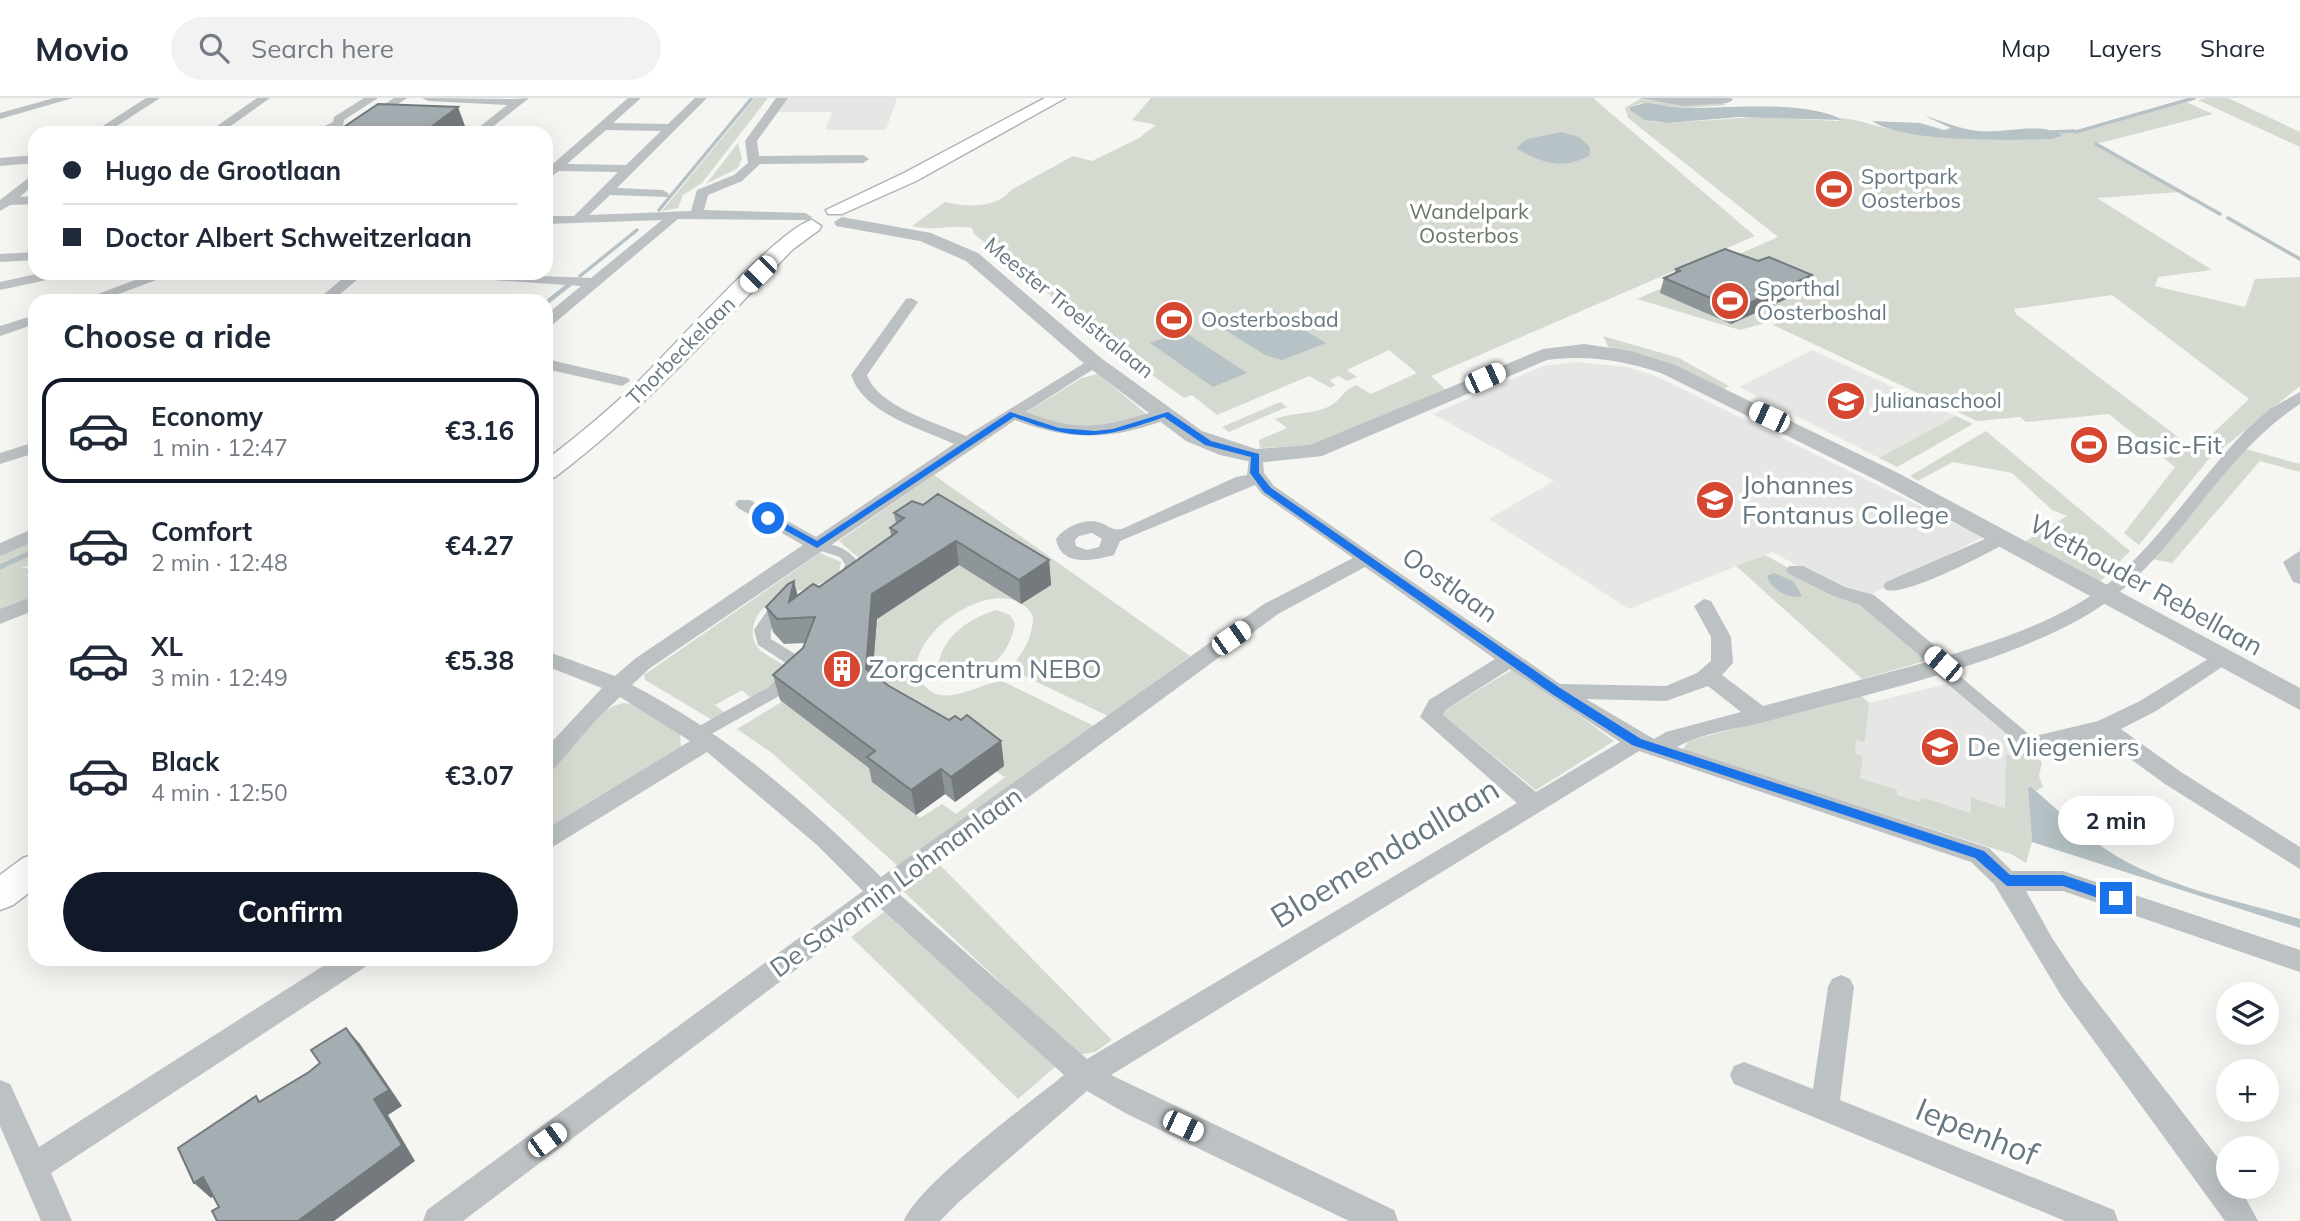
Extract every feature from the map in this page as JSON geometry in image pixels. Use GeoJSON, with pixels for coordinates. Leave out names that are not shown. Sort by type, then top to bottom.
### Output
{"type":"FeatureCollection","features":[{"type":"Feature","properties":{"kind":"main road"},"geometry":{"type":"LineString","coordinates":[[808,222],[828,227],[839,216],[1057,98]]}},
{"type":"Feature","properties":{"kind":"main road","name":"Thorbeckelaan"},"geometry":{"type":"LineString","coordinates":[[553,467],[594,436],[808,222]]}},
{"type":"Feature","properties":{"kind":"main road"},"geometry":{"type":"LineString","coordinates":[[0,895],[28,873]]}},
{"type":"Feature","properties":{"kind":"street"},"geometry":{"type":"LineString","coordinates":[[0,116],[67,98]]}},
{"type":"Feature","properties":{"kind":"street"},"geometry":{"type":"LineString","coordinates":[[109,126],[155,98]]}},
{"type":"Feature","properties":{"kind":"street"},"geometry":{"type":"LineString","coordinates":[[223,126],[264,98]]}},
{"type":"Feature","properties":{"kind":"street"},"geometry":{"type":"LineString","coordinates":[[334,126],[339,124],[338,119],[372,98]]}},
{"type":"Feature","properties":{"kind":"street"},"geometry":{"type":"LineString","coordinates":[[359,126],[401,98]]}},
{"type":"Feature","properties":{"kind":"street"},"geometry":{"type":"LineString","coordinates":[[428,98],[521,100]]}},
{"type":"Feature","properties":{"kind":"street"},"geometry":{"type":"LineString","coordinates":[[553,170],[635,98]]}},
{"type":"Feature","properties":{"kind":"street"},"geometry":{"type":"LineString","coordinates":[[577,220],[701,98]]}},
{"type":"Feature","properties":{"kind":"street"},"geometry":{"type":"LineString","coordinates":[[756,160],[751,145],[754,135],[782,98]]}},
{"type":"Feature","properties":{"kind":"street"},"geometry":{"type":"LineString","coordinates":[[1644,98],[1684,103],[1727,100]]}},
{"type":"Feature","properties":{"kind":"street"},"geometry":{"type":"LineString","coordinates":[[487,126],[521,100]]}},
{"type":"Feature","properties":{"kind":"street"},"geometry":{"type":"LineString","coordinates":[[603,126],[671,128]]}},
{"type":"Feature","properties":{"kind":"street"},"geometry":{"type":"LineString","coordinates":[[756,160],[863,159]]}},
{"type":"Feature","properties":{"kind":"street"},"geometry":{"type":"LineString","coordinates":[[0,162],[28,160]]}},
{"type":"Feature","properties":{"kind":"street"},"geometry":{"type":"LineString","coordinates":[[696,216],[702,193],[747,173],[756,160]]}},
{"type":"Feature","properties":{"kind":"street"},"geometry":{"type":"LineString","coordinates":[[556,167],[629,169]]}},
{"type":"Feature","properties":{"kind":"street"},"geometry":{"type":"LineString","coordinates":[[3,204],[28,183]]}},
{"type":"Feature","properties":{"kind":"street"},"geometry":{"type":"LineString","coordinates":[[607,191],[663,194]]}},
{"type":"Feature","properties":{"kind":"street"},"geometry":{"type":"LineString","coordinates":[[3,204],[28,201]]}},
{"type":"Feature","properties":{"kind":"street"},"geometry":{"type":"LineString","coordinates":[[553,220],[672,218],[747,213],[808,222]]}},
{"type":"Feature","properties":{"kind":"street","name":"Meester Troelstralaan"},"geometry":{"type":"LineString","coordinates":[[839,216],[933,237],[954,246],[972,257],[1094,362],[1165,414],[1208,443],[1256,467]]}},
{"type":"Feature","properties":{"kind":"street"},"geometry":{"type":"LineString","coordinates":[[553,317],[672,218]]}},
{"type":"Feature","properties":{"kind":"street"},"geometry":{"type":"LineString","coordinates":[[0,258],[28,256]]}},
{"type":"Feature","properties":{"kind":"street"},"geometry":{"type":"LineString","coordinates":[[0,286],[28,280]]}},
{"type":"Feature","properties":{"kind":"street"},"geometry":{"type":"LineString","coordinates":[[106,294],[148,280]]}},
{"type":"Feature","properties":{"kind":"street"},"geometry":{"type":"LineString","coordinates":[[332,294],[350,280]]}},
{"type":"Feature","properties":{"kind":"street"},"geometry":{"type":"LineString","coordinates":[[548,280],[596,283]]}},
{"type":"Feature","properties":{"kind":"street"},"geometry":{"type":"LineString","coordinates":[[911,302],[859,375],[864,390],[886,406],[967,443]]}},
{"type":"Feature","properties":{"kind":"street"},"geometry":{"type":"LineString","coordinates":[[0,331],[28,321]]}},
{"type":"Feature","properties":{"kind":"street","name":"Wethouder Rebellaan"},"geometry":{"type":"LineString","coordinates":[[1256,467],[1329,445],[1543,355],[1584,350],[1613,353],[1679,374],[1890,478],[2300,700]]}},
{"type":"Feature","properties":{"kind":"street"},"geometry":{"type":"LineString","coordinates":[[553,755],[616,686],[643,663],[967,443],[1094,362]]}},
{"type":"Feature","properties":{"kind":"street"},"geometry":{"type":"LineString","coordinates":[[553,366],[622,382]]}},
{"type":"Feature","properties":{"kind":"street","name":"Bloemendaallaan"},"geometry":{"type":"LineString","coordinates":[[919,1221],[950,1189],[1085,1075],[1533,803],[1646,746],[1940,665],[2035,632],[2104,594],[2129,577],[2268,419],[2300,397]]}},
{"type":"Feature","properties":{"kind":"street"},"geometry":{"type":"LineString","coordinates":[[1013,414],[1057,431],[1095,434],[1115,432],[1165,414]]}},
{"type":"Feature","properties":{"kind":"street"},"geometry":{"type":"LineString","coordinates":[[0,459],[28,449]]}},
{"type":"Feature","properties":{"kind":"street"},"geometry":{"type":"LineString","coordinates":[[1112,537],[1128,533],[1242,481],[1256,467]]}},
{"type":"Feature","properties":{"kind":"street","name":"Oostlaan"},"geometry":{"type":"LineString","coordinates":[[1256,467],[1366,559],[1556,691],[1646,746],[1980,855],[2007,881],[2051,959],[2227,1195],[2243,1221]]}},
{"type":"Feature","properties":{"kind":"street"},"geometry":{"type":"LineString","coordinates":[[744,504],[817,545],[845,554],[852,564],[850,572],[829,585]]}},
{"type":"Feature","properties":{"kind":"street"},"geometry":{"type":"LineString","coordinates":[[0,550],[28,537]]}},
{"type":"Feature","properties":{"kind":"street","name":"Wethouder Rebellaan"},"geometry":{"type":"LineString","coordinates":[[1894,586],[1963,558],[2001,538]]}},
{"type":"Feature","properties":{"kind":"street"},"geometry":{"type":"LineString","coordinates":[[2300,557],[2293,562],[2300,578]]}},
{"type":"Feature","properties":{"kind":"street","name":"De Savornin Lohmanlaan"},"geometry":{"type":"LineString","coordinates":[[438,1221],[880,892],[1271,609],[1366,559]]}},
{"type":"Feature","properties":{"kind":"street"},"geometry":{"type":"LineString","coordinates":[[1796,570],[1838,591],[1867,600],[2031,745],[2104,728],[2148,706],[2221,658]]}},
{"type":"Feature","properties":{"kind":"street"},"geometry":{"type":"LineString","coordinates":[[553,836],[775,691],[794,671],[794,661],[763,641],[762,630],[774,611],[799,596]]}},
{"type":"Feature","properties":{"kind":"street"},"geometry":{"type":"LineString","coordinates":[[0,618],[28,605]]}},
{"type":"Feature","properties":{"kind":"street"},"geometry":{"type":"LineString","coordinates":[[1556,691],[1654,696],[1694,686],[1710,676],[1722,663],[1721,637],[1704,606]]}},
{"type":"Feature","properties":{"kind":"street"},"geometry":{"type":"LineString","coordinates":[[1510,659],[1437,705],[1431,717],[1533,803]]}},
{"type":"Feature","properties":{"kind":"street"},"geometry":{"type":"LineString","coordinates":[[553,660],[593,674],[703,738],[826,838],[880,892],[1085,1075],[1137,1104],[1371,1218]]}},
{"type":"Feature","properties":{"kind":"street"},"geometry":{"type":"LineString","coordinates":[[1710,676],[1760,715]]}},
{"type":"Feature","properties":{"kind":"street"},"geometry":{"type":"LineString","coordinates":[[2104,728],[2173,778],[2300,859]]}},
{"type":"Feature","properties":{"kind":"street"},"geometry":{"type":"LineString","coordinates":[[2007,881],[2063,881],[2300,961]]}},
{"type":"Feature","properties":{"kind":"street"},"geometry":{"type":"LineString","coordinates":[[32,1168],[345,966]]}},
{"type":"Feature","properties":{"kind":"street"},"geometry":{"type":"LineString","coordinates":[[1825,1108],[1841,987]]}},
{"type":"Feature","properties":{"kind":"street","name":"Iepenhof"},"geometry":{"type":"LineString","coordinates":[[1744,1075],[2103,1221]]}},
{"type":"Feature","properties":{"kind":"street"},"geometry":{"type":"LineString","coordinates":[[0,1093],[57,1221]]}},
{"type":"Feature","properties":{"kind":"shaded area"},"geometry":{"type":"Polygon","coordinates":[[[788,98],[897,98],[886,130],[825,130],[832,112],[777,112],[788,98]]]}},
{"type":"Feature","properties":{"kind":"shaded area"},"geometry":{"type":"Polygon","coordinates":[[[1645,103],[1689,108],[1789,107],[1828,114],[1843,120],[1739,117],[1667,123],[1645,120],[1630,110],[1630,107],[1645,103]]]}},
{"type":"Feature","properties":{"kind":"shaded area"},"geometry":{"type":"Polygon","coordinates":[[[1925,116],[1978,131],[2044,129],[2063,136],[2052,139],[2011,140],[1932,137],[1887,128],[1872,121],[1920,123],[1944,130],[1951,128],[1925,116]]]}},
{"type":"Feature","properties":{"kind":"shaded area"},"geometry":{"type":"Polygon","coordinates":[[[1561,132],[1579,137],[1590,147],[1590,155],[1561,164],[1534,158],[1516,148],[1527,139],[1561,132]]]}},
{"type":"Feature","properties":{"kind":"shaded area"},"geometry":{"type":"Polygon","coordinates":[[[1274,311],[1326,343],[1282,360],[1265,355],[1225,330],[1274,311]]]}},
{"type":"Feature","properties":{"kind":"shaded area"},"geometry":{"type":"Polygon","coordinates":[[[1183,331],[1247,373],[1213,387],[1150,343],[1183,331]]]}},
{"type":"Feature","properties":{"kind":"shaded area","name":"Julianaschool"},"geometry":{"type":"Polygon","coordinates":[[[1812,350],[1956,416],[1879,458],[1739,387],[1812,350]]]}},
{"type":"Feature","properties":{"kind":"shaded area","name":"Johannes Fontanus College"},"geometry":{"type":"Polygon","coordinates":[[[1576,362],[1627,367],[1658,377],[1983,537],[1870,595],[1817,576],[1772,552],[1629,609],[1489,519],[1554,481],[1433,414],[1543,366],[1576,362]]]}},
{"type":"Feature","properties":{"kind":"shaded area"},"geometry":{"type":"Polygon","coordinates":[[[1774,573],[1793,581],[1802,596],[1786,595],[1776,589],[1767,576],[1774,573]]]}},
{"type":"Feature","properties":{"kind":"shaded area","name":"De Vliegeniers"},"geometry":{"type":"Polygon","coordinates":[[[1951,683],[2030,752],[2015,757],[2006,755],[2006,808],[1972,797],[1972,813],[1922,798],[1921,803],[1896,795],[1896,790],[1859,778],[1863,756],[1855,753],[1856,739],[1865,741],[1869,703],[1951,683]]]}},
{"type":"Feature","properties":{"kind":"shaded area"},"geometry":{"type":"Polygon","coordinates":[[[2031,787],[2073,824],[2118,857],[2184,886],[2300,919],[2300,928],[2032,842],[2028,788],[2031,787]]]}},
{"type":"Feature","properties":{"kind":"green space"},"geometry":{"type":"Polygon","coordinates":[[[755,98],[768,98],[702,183],[683,195],[678,208],[662,211],[755,98]]]}},
{"type":"Feature","properties":{"kind":"green space","name":"Wandelpark Oosterbos"},"geometry":{"type":"Polygon","coordinates":[[[1151,98],[1593,98],[1755,236],[1431,376],[1446,390],[1312,446],[1260,448],[1259,440],[1287,428],[1275,419],[1323,409],[1334,404],[1356,385],[1371,394],[1417,373],[1389,350],[1347,370],[1357,377],[1347,381],[1339,376],[1330,380],[1335,385],[1331,388],[1309,376],[1217,415],[1192,395],[1184,398],[1123,354],[974,234],[972,228],[912,226],[945,202],[980,205],[998,201],[1011,190],[1073,156],[1092,161],[1139,138],[1156,125],[1132,120],[1151,98]]]}},
{"type":"Feature","properties":{"kind":"green space"},"geometry":{"type":"Polygon","coordinates":[[[2228,98],[2300,132],[2300,147],[2198,100],[2228,98]]]}},
{"type":"Feature","properties":{"kind":"green space"},"geometry":{"type":"Polygon","coordinates":[[[1640,99],[1668,103],[1723,102],[1726,105],[1687,108],[1641,103],[1630,107],[1653,122],[1757,117],[1838,121],[1842,118],[1899,131],[1937,136],[2052,139],[2061,137],[2059,133],[2090,130],[2186,102],[2213,114],[2096,144],[2180,192],[2097,198],[2212,270],[2158,277],[2155,286],[2245,307],[2255,279],[2300,277],[2300,386],[2208,460],[2139,545],[2124,533],[2175,467],[2109,414],[2026,422],[2020,417],[1977,421],[1773,325],[1791,316],[1740,330],[1637,299],[1778,237],[1628,118],[1625,108],[1640,99]],[[2112,295],[2014,309],[2016,314],[2195,450],[2249,399],[2112,295]]]}},
{"type":"Feature","properties":{"kind":"green space"},"geometry":{"type":"Polygon","coordinates":[[[738,143],[742,158],[738,168],[706,184],[738,143]]]}},
{"type":"Feature","properties":{"kind":"green space"},"geometry":{"type":"Polygon","coordinates":[[[1603,336],[1679,358],[1729,386],[1722,390],[1608,347],[1603,336]]]}},
{"type":"Feature","properties":{"kind":"green space"},"geometry":{"type":"Polygon","coordinates":[[[1098,374],[1149,416],[1078,429],[1025,413],[1082,378],[1098,374]]]}},
{"type":"Feature","properties":{"kind":"green space"},"geometry":{"type":"Polygon","coordinates":[[[1280,402],[1287,407],[1229,432],[1222,427],[1280,402]]]}},
{"type":"Feature","properties":{"kind":"green space"},"geometry":{"type":"Polygon","coordinates":[[[1956,416],[1973,424],[1897,467],[1879,458],[1956,416]]]}},
{"type":"Feature","properties":{"kind":"green space"},"geometry":{"type":"Polygon","coordinates":[[[1986,431],[2130,551],[2100,582],[2024,542],[2067,516],[2052,510],[2012,473],[1953,462],[1918,481],[1910,476],[1986,431]]]}},
{"type":"Feature","properties":{"kind":"green space"},"geometry":{"type":"Polygon","coordinates":[[[2242,448],[2300,464],[2300,472],[2260,461],[2172,563],[2152,559],[2242,448]]]}},
{"type":"Feature","properties":{"kind":"green space"},"geometry":{"type":"Polygon","coordinates":[[[934,475],[1190,656],[1108,716],[1010,669],[1026,644],[1033,624],[1033,616],[1020,603],[1003,598],[983,601],[944,622],[929,638],[919,655],[917,672],[924,685],[934,693],[955,694],[1002,681],[1094,726],[900,868],[772,753],[737,729],[783,701],[896,776],[881,785],[920,818],[942,804],[956,814],[1005,777],[869,696],[878,616],[859,558],[839,541],[934,475]]]}},
{"type":"Feature","properties":{"kind":"green space"},"geometry":{"type":"Polygon","coordinates":[[[28,543],[28,566],[19,567],[28,568],[28,601],[0,614],[0,555],[28,543]]]}},
{"type":"Feature","properties":{"kind":"green space"},"geometry":{"type":"Polygon","coordinates":[[[820,553],[841,562],[839,573],[829,580],[777,599],[766,606],[758,615],[753,628],[757,646],[782,664],[783,678],[751,698],[742,690],[715,705],[725,713],[714,721],[645,680],[644,675],[820,553]]]}},
{"type":"Feature","properties":{"kind":"green space"},"geometry":{"type":"Polygon","coordinates":[[[1765,555],[1839,596],[1866,605],[1926,657],[1922,662],[1862,679],[1736,566],[1765,555]]]}},
{"type":"Feature","properties":{"kind":"green space"},"geometry":{"type":"Polygon","coordinates":[[[997,610],[1010,615],[1015,624],[1007,647],[1000,657],[991,666],[970,677],[945,678],[938,668],[944,647],[950,638],[977,618],[997,610]]]}},
{"type":"Feature","properties":{"kind":"green space"},"geometry":{"type":"Polygon","coordinates":[[[1515,668],[1614,741],[1536,790],[1440,713],[1515,668]]]}},
{"type":"Feature","properties":{"kind":"green space"},"geometry":{"type":"Polygon","coordinates":[[[1860,695],[1869,703],[1865,742],[1856,740],[1855,753],[1863,756],[1860,778],[1897,790],[1897,795],[1920,802],[1921,797],[1971,813],[1971,797],[2005,808],[2006,754],[2015,757],[2030,752],[2042,762],[2039,776],[2043,787],[2036,791],[2028,788],[2032,842],[2026,863],[2011,854],[1683,750],[1688,741],[1860,695]]]}},
{"type":"Feature","properties":{"kind":"green space"},"geometry":{"type":"Polygon","coordinates":[[[622,703],[633,704],[680,732],[681,750],[553,833],[553,765],[589,723],[622,703]]]}},
{"type":"Feature","properties":{"kind":"green space"},"geometry":{"type":"Polygon","coordinates":[[[939,864],[1112,1040],[1095,1052],[1078,1055],[903,891],[939,864]]]}},
{"type":"Feature","properties":{"kind":"green space"},"geometry":{"type":"Polygon","coordinates":[[[884,912],[1056,1066],[1018,1099],[851,937],[884,912]]]}},
{"type":"Feature","properties":{"kind":"building"},"geometry":{"type":"Polygon","coordinates":[[[378,104],[458,107],[432,126],[345,126],[378,104]]]}},
{"type":"Feature","properties":{"kind":"building"},"geometry":{"type":"Polygon","coordinates":[[[1725,249],[1758,261],[1769,257],[1812,275],[1736,309],[1664,278],[1680,271],[1676,269],[1725,249]]]}},
{"type":"Feature","properties":{"kind":"building","name":"Zorgcentrum NEBO"},"geometry":{"type":"Polygon","coordinates":[[[938,494],[1049,560],[1019,580],[956,541],[872,594],[866,669],[889,686],[949,720],[955,716],[961,720],[967,715],[1001,741],[951,777],[941,769],[911,790],[867,757],[875,751],[773,675],[803,648],[815,617],[777,619],[766,607],[794,581],[789,602],[813,584],[819,587],[897,532],[890,528],[904,518],[894,513],[912,501],[923,505],[938,494]]]}},
{"type":"Feature","properties":{"kind":"building"},"geometry":{"type":"Polygon","coordinates":[[[346,1028],[389,1090],[374,1099],[402,1145],[298,1221],[217,1221],[212,1211],[219,1207],[203,1177],[194,1183],[178,1148],[256,1096],[259,1102],[309,1072],[320,1063],[311,1050],[346,1028]]]}},
{"type":"Feature","properties":{"kind":"waterway"},"geometry":{"type":"LineString","coordinates":[[659,210],[752,98]]}},
{"type":"Feature","properties":{"kind":"waterway"},"geometry":{"type":"LineString","coordinates":[[2076,132],[2194,98]]}},
{"type":"Feature","properties":{"kind":"waterway"},"geometry":{"type":"LineString","coordinates":[[2052,132],[2074,131]]}},
{"type":"Feature","properties":{"kind":"waterway"},"geometry":{"type":"LineString","coordinates":[[2096,144],[2220,214]]}},
{"type":"Feature","properties":{"kind":"waterway"},"geometry":{"type":"LineString","coordinates":[[2228,218],[2300,259]]}},
{"type":"Feature","properties":{"kind":"waterway"},"geometry":{"type":"LineString","coordinates":[[580,276],[637,230]]}},
{"type":"Feature","properties":{"kind":"waterway"},"geometry":{"type":"LineString","coordinates":[[553,297],[570,284]]}},
{"type":"Feature","properties":{"kind":"waterway"},"geometry":{"type":"LineString","coordinates":[[0,567],[28,554]]}},
{"type":"Feature","properties":{"kind":"place","name":"Sportpark Oosterbos"},"geometry":{"type":"Point","coordinates":[1834,189]}},
{"type":"Feature","properties":{"kind":"place","name":"Sporthal Oosterboshal"},"geometry":{"type":"Point","coordinates":[1730,301]}},
{"type":"Feature","properties":{"kind":"place","name":"Oosterbosbad"},"geometry":{"type":"Point","coordinates":[1174,320]}},
{"type":"Feature","properties":{"kind":"place","name":"Julianaschool"},"geometry":{"type":"Point","coordinates":[1846,401]}},
{"type":"Feature","properties":{"kind":"place","name":"Basic-Fit"},"geometry":{"type":"Point","coordinates":[2089,445]}},
{"type":"Feature","properties":{"kind":"place","name":"Johannes Fontanus College"},"geometry":{"type":"Point","coordinates":[1715,500]}},
{"type":"Feature","properties":{"kind":"place","name":"Zorgcentrum NEBO"},"geometry":{"type":"Point","coordinates":[842,669]}},
{"type":"Feature","properties":{"kind":"place","name":"De Vliegeniers"},"geometry":{"type":"Point","coordinates":[1940,747]}},
{"type":"Feature","properties":{"kind":"route"},"geometry":{"type":"LineString","coordinates":[[768,518],[817,545],[1013,414],[1057,431],[1073,434],[1115,432],[1165,414],[1208,443],[1256,456],[1257,479],[1268,490],[1556,691],[1637,742],[1980,855],[1995,865],[2007,881],[2063,881],[2116,898]]}}]}
